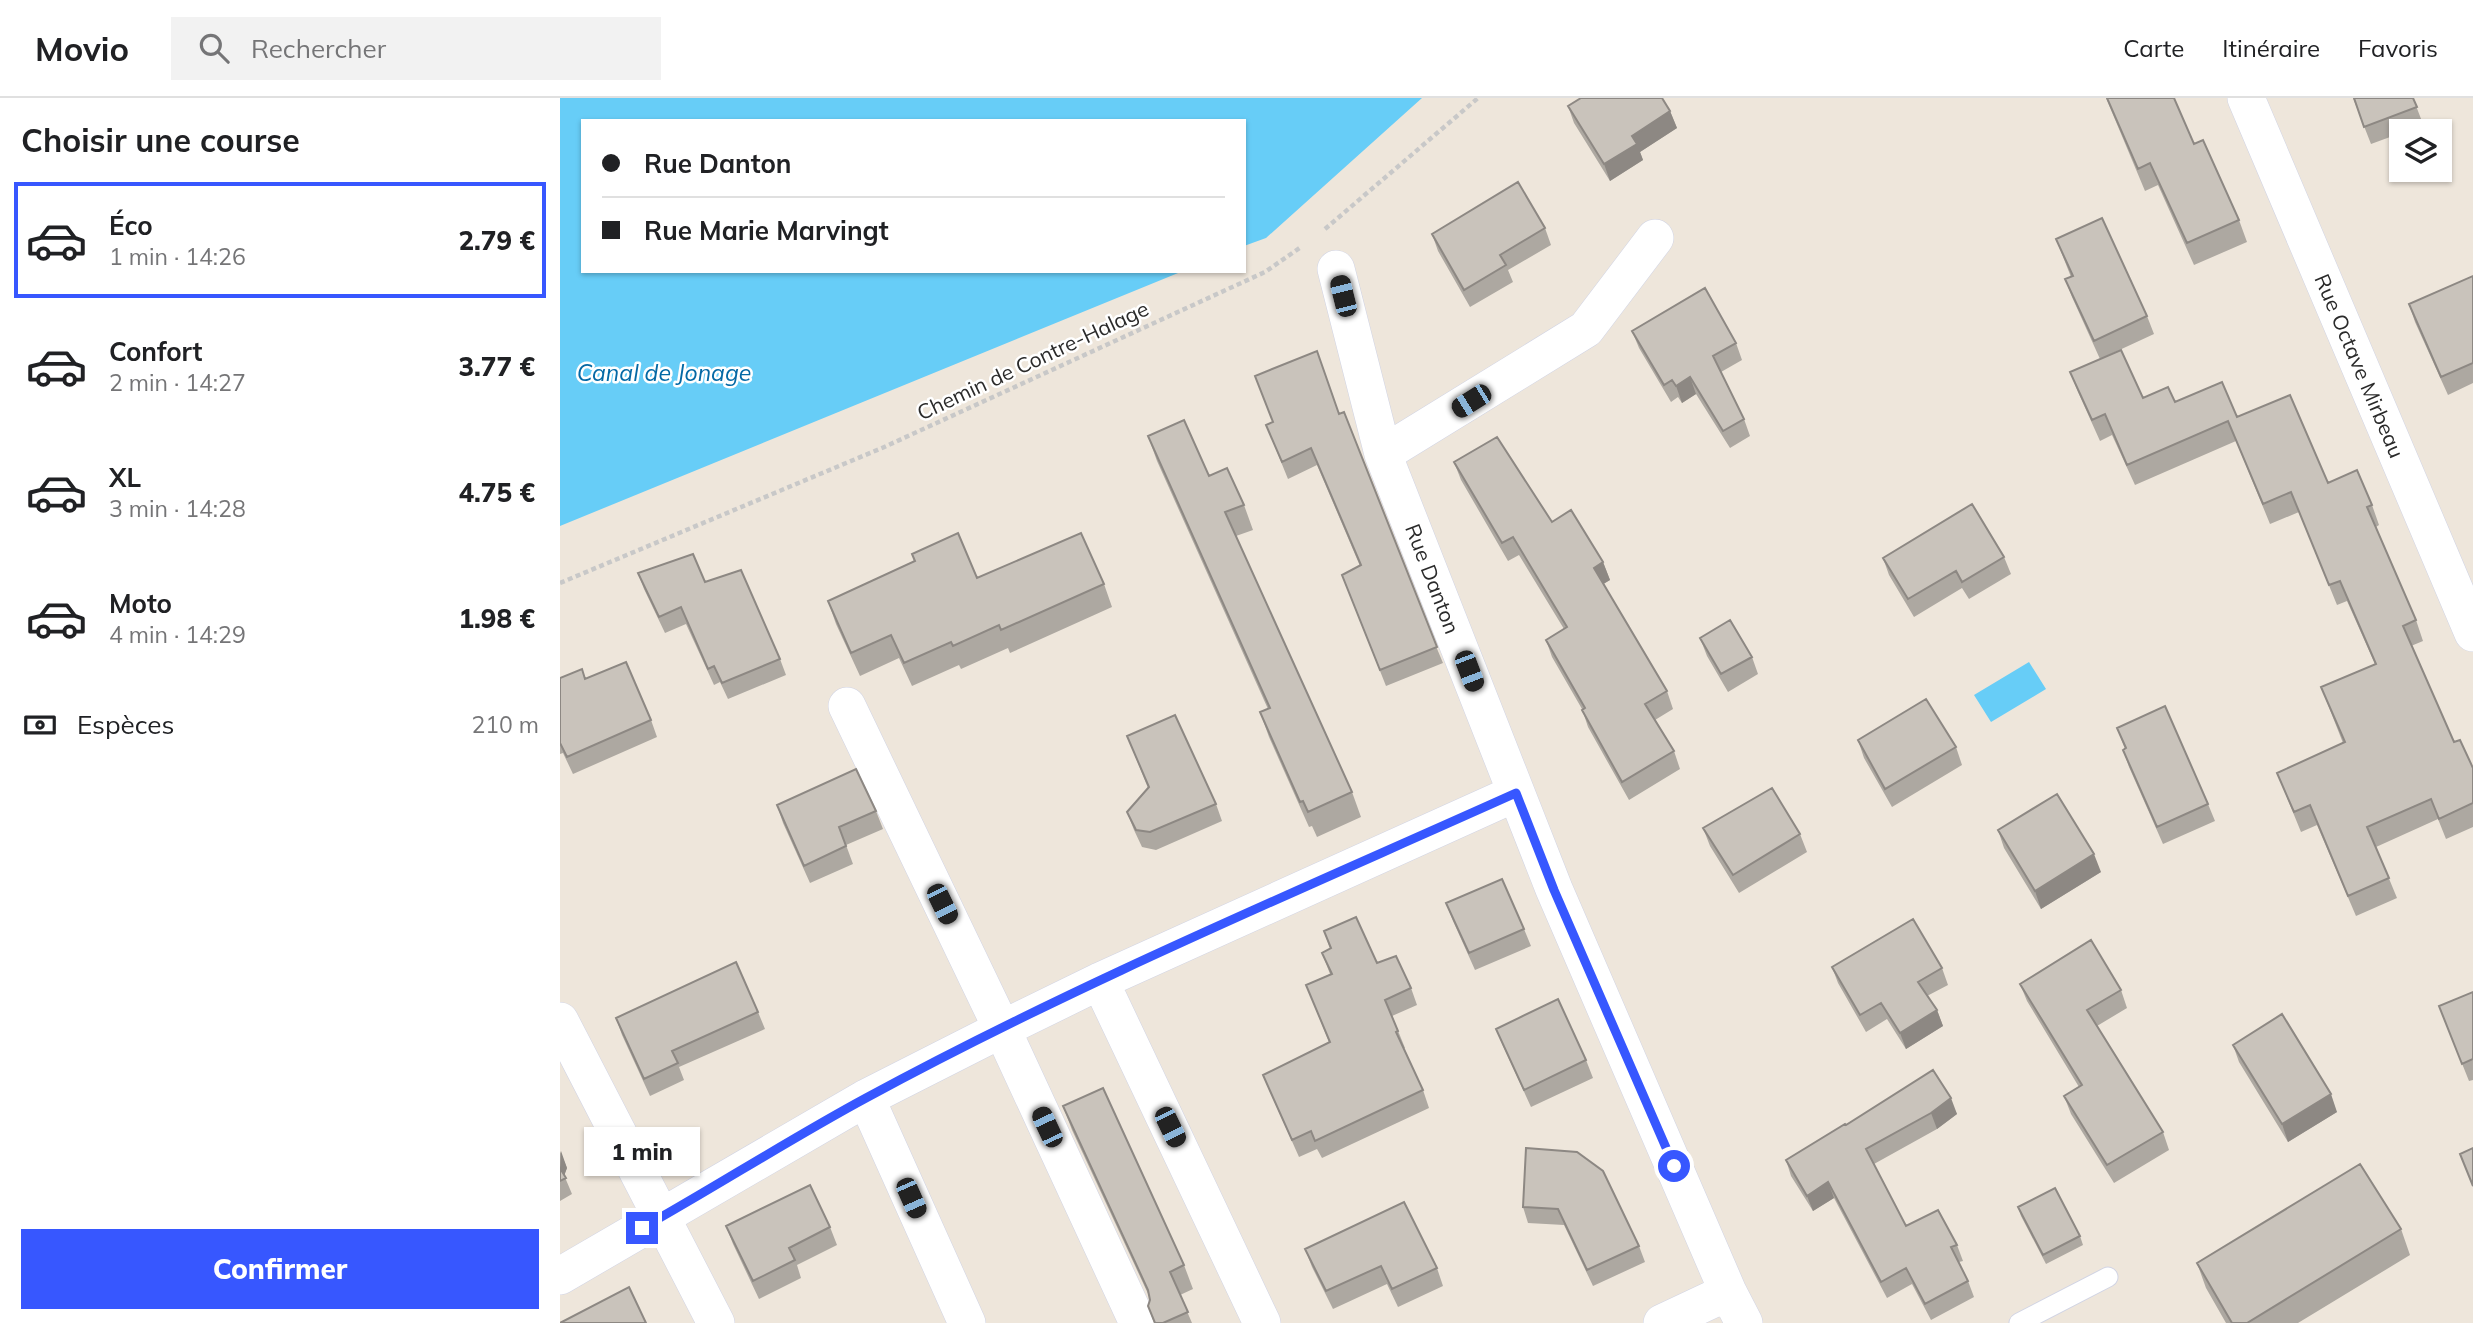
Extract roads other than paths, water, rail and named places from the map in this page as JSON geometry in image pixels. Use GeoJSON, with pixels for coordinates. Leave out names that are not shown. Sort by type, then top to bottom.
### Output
{"type":"FeatureCollection","features":[{"type":"Feature","properties":{"kind":"street","name":"Rue Octave Mirbeau"},"geometry":{"type":"LineString","coordinates":[[2246,98],[2473,633]]}},
{"type":"Feature","properties":{"kind":"street"},"geometry":{"type":"LineString","coordinates":[[1383,454],[1586,329],[1655,238]]}},
{"type":"Feature","properties":{"kind":"street","name":"Rue Danton"},"geometry":{"type":"LineString","coordinates":[[1336,269],[1383,454],[1554,890],[1736,1308]]}},
{"type":"Feature","properties":{"kind":"street"},"geometry":{"type":"LineString","coordinates":[[847,706],[1002,1028],[1138,1323]]}},
{"type":"Feature","properties":{"kind":"street"},"geometry":{"type":"LineString","coordinates":[[560,1276],[866,1098],[1002,1028],[1516,793]]}},
{"type":"Feature","properties":{"kind":"street"},"geometry":{"type":"LineString","coordinates":[[1100,981],[1262,1323]]}},
{"type":"Feature","properties":{"kind":"street"},"geometry":{"type":"LineString","coordinates":[[560,1021],[716,1323]]}},
{"type":"Feature","properties":{"kind":"street"},"geometry":{"type":"LineString","coordinates":[[866,1098],[967,1323]]}},
{"type":"Feature","properties":{"kind":"street"},"geometry":{"type":"LineString","coordinates":[[1662,1323],[1736,1308]]}},
{"type":"Feature","properties":{"kind":"lane"},"geometry":{"type":"LineString","coordinates":[[2019,1323],[2108,1277]]}},
{"type":"Feature","properties":{"kind":"water","name":"Canal de Jonage"},"geometry":{"type":"Polygon","coordinates":[[[560,98],[1422,98],[1266,238],[1246,245],[1246,119],[581,119],[581,273],[1178,273],[560,526],[560,98]]]}},
{"type":"Feature","properties":{"kind":"water"},"geometry":{"type":"Polygon","coordinates":[[[2029,662],[2046,689],[1991,722],[1974,695],[2029,662]]]}}]}
